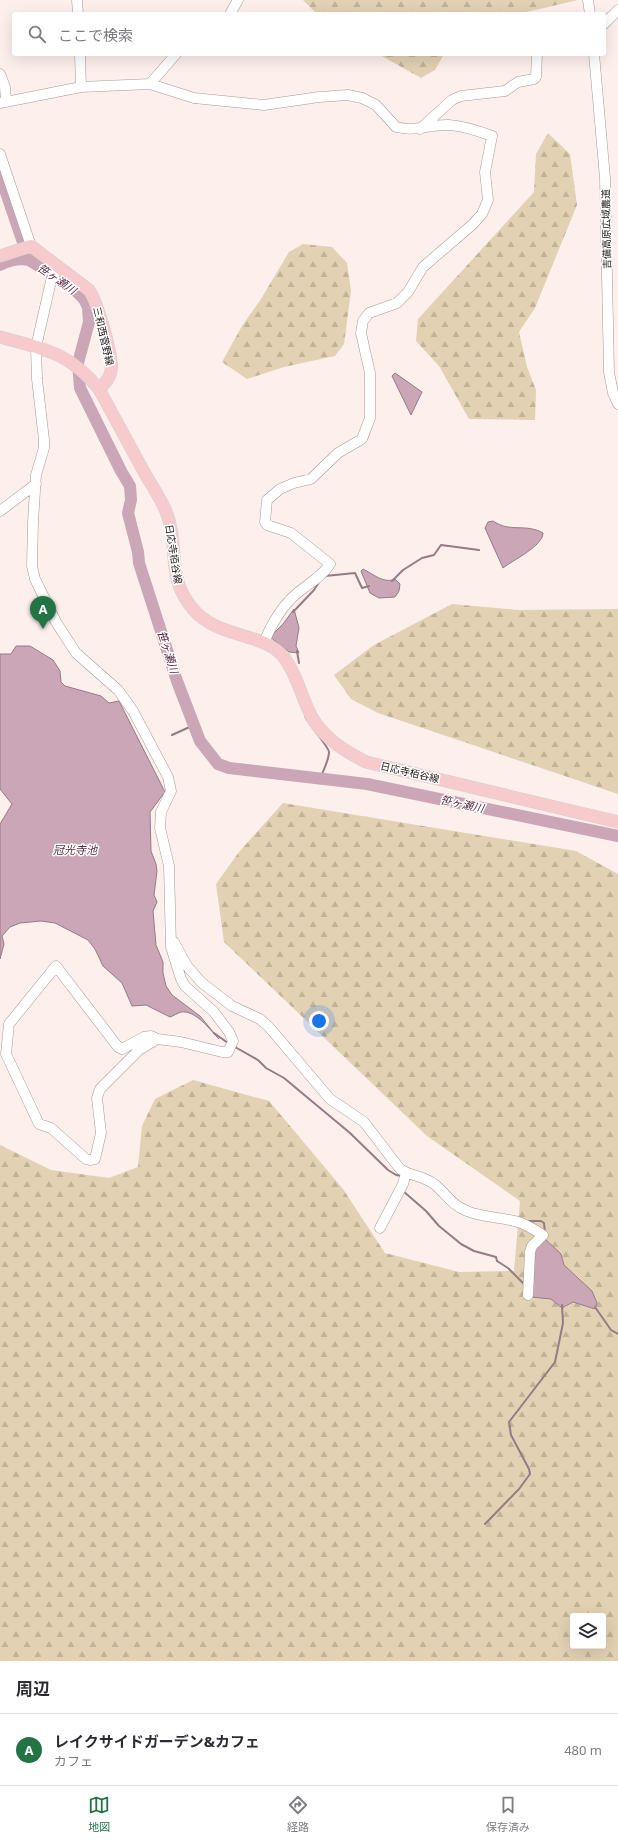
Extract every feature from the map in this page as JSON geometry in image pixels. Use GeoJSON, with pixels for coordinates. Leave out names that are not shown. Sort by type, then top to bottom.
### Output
{"type":"FeatureCollection","features":[{"type":"Feature","properties":{"kind":"main road"},"geometry":{"type":"LineString","coordinates":[[0,256],[26,247]]}},
{"type":"Feature","properties":{"kind":"main road","name":"三和西菅野線"},"geometry":{"type":"LineString","coordinates":[[26,247],[89,290],[94,297],[100,312],[112,369],[107,381],[99,389]]}},
{"type":"Feature","properties":{"kind":"main road","name":"日応寺栢谷線"},"geometry":{"type":"LineString","coordinates":[[0,337],[52,352],[70,360],[86,373],[99,389],[165,510],[172,534],[176,579],[188,603],[200,618],[209,624],[264,644],[281,654],[293,669],[312,718],[332,742],[366,762],[618,822]]}},
{"type":"Feature","properties":{"kind":"street"},"geometry":{"type":"LineString","coordinates":[[77,0],[78,12]]}},
{"type":"Feature","properties":{"kind":"street"},"geometry":{"type":"LineString","coordinates":[[231,12],[238,0]]}},
{"type":"Feature","properties":{"kind":"street"},"geometry":{"type":"LineString","coordinates":[[588,0],[590,12]]}},
{"type":"Feature","properties":{"kind":"street"},"geometry":{"type":"LineString","coordinates":[[606,22],[618,10]]}},
{"type":"Feature","properties":{"kind":"street"},"geometry":{"type":"LineString","coordinates":[[80,56],[81,87]]}},
{"type":"Feature","properties":{"kind":"street"},"geometry":{"type":"LineString","coordinates":[[150,84],[174,56]]}},
{"type":"Feature","properties":{"kind":"street"},"geometry":{"type":"LineString","coordinates":[[420,129],[452,100],[461,96],[504,91],[518,82],[534,79],[536,77],[537,56]]}},
{"type":"Feature","properties":{"kind":"street","name":"吉備高原広域農道"},"geometry":{"type":"LineString","coordinates":[[594,56],[604,178],[609,372],[613,393],[618,404]]}},
{"type":"Feature","properties":{"kind":"street"},"geometry":{"type":"LineString","coordinates":[[0,74],[4,81],[3,102],[81,87],[150,84],[194,98],[264,105],[319,97],[348,95],[362,98],[376,105],[396,127],[420,129],[448,125],[483,132],[492,136],[485,172],[488,200],[482,214],[473,224],[459,234],[423,266],[408,292],[397,303],[369,313],[362,321],[361,333],[370,373],[370,418],[362,439],[338,453],[311,479],[294,483],[280,489],[267,500],[265,522],[267,525],[291,533],[330,564],[322,574],[288,601],[268,633],[264,644]]}},
{"type":"Feature","properties":{"kind":"street"},"geometry":{"type":"LineString","coordinates":[[0,154],[26,247]]}},
{"type":"Feature","properties":{"kind":"street"},"geometry":{"type":"LineString","coordinates":[[57,268],[51,281],[36,347],[37,379],[44,440],[36,484],[32,566],[42,595],[56,622],[76,652],[118,690],[133,711],[171,786],[169,797],[164,803],[161,812],[160,828],[168,857],[171,913],[170,940],[178,970],[185,986],[214,1012],[229,1032],[233,1041],[228,1052],[222,1052],[181,1042],[157,1039],[151,1036],[144,1037],[122,1049],[118,1047],[56,966],[10,1024],[6,1054],[39,1124],[52,1128],[90,1160],[95,1158],[101,1139],[96,1098],[100,1089],[139,1050],[157,1039]]}},
{"type":"Feature","properties":{"kind":"street"},"geometry":{"type":"LineString","coordinates":[[0,511],[36,484]]}},
{"type":"Feature","properties":{"kind":"street"},"geometry":{"type":"LineString","coordinates":[[170,940],[175,944],[187,966],[201,982],[232,1006],[260,1019],[269,1027],[330,1099],[364,1122],[380,1145],[409,1175],[434,1183],[449,1201],[460,1208],[481,1216],[520,1223],[542,1235],[532,1246],[530,1252],[528,1295]]}},
{"type":"Feature","properties":{"kind":"street"},"geometry":{"type":"LineString","coordinates":[[380,1228],[409,1175]]}},
{"type":"Feature","properties":{"kind":"green space"},"geometry":{"type":"Polygon","coordinates":[[[303,0],[578,0],[527,12],[315,12],[303,0]]]}},
{"type":"Feature","properties":{"kind":"green space"},"geometry":{"type":"Polygon","coordinates":[[[382,56],[443,56],[435,70],[421,78],[382,56]]]}},
{"type":"Feature","properties":{"kind":"green space"},"geometry":{"type":"Polygon","coordinates":[[[548,133],[570,154],[577,205],[535,308],[519,332],[527,367],[536,390],[535,420],[469,419],[439,366],[416,341],[418,319],[534,192],[536,154],[548,133]]]}},
{"type":"Feature","properties":{"kind":"green space"},"geometry":{"type":"Polygon","coordinates":[[[303,244],[332,247],[347,263],[351,291],[344,344],[335,356],[284,367],[247,379],[222,362],[242,326],[261,299],[289,252],[303,244]]]}},
{"type":"Feature","properties":{"kind":"green space"},"geometry":{"type":"Polygon","coordinates":[[[452,604],[518,610],[618,609],[618,794],[378,713],[351,699],[334,675],[374,645],[452,604]]]}},
{"type":"Feature","properties":{"kind":"green space"},"geometry":{"type":"Polygon","coordinates":[[[283,803],[576,851],[618,874],[618,1661],[0,1661],[0,1145],[51,1170],[109,1178],[138,1167],[142,1126],[155,1099],[193,1080],[269,1101],[343,1189],[385,1253],[459,1272],[514,1271],[520,1201],[427,1136],[224,942],[216,884],[239,852],[283,803]],[[549,1241],[539,1297],[551,1299],[559,1306],[566,1307],[573,1302],[595,1309],[580,1279],[564,1265],[561,1254],[550,1244],[549,1241]]]}},
{"type":"Feature","properties":{"kind":"water"},"geometry":{"type":"Polygon","coordinates":[[[395,373],[422,392],[411,415],[392,376],[395,373]]]}},
{"type":"Feature","properties":{"kind":"water"},"geometry":{"type":"Polygon","coordinates":[[[493,521],[506,527],[537,530],[543,533],[542,538],[533,548],[503,568],[485,528],[488,522],[493,521]]]}},
{"type":"Feature","properties":{"kind":"water"},"geometry":{"type":"Polygon","coordinates":[[[363,569],[383,579],[395,579],[400,584],[399,591],[395,597],[379,598],[370,593],[361,571],[363,569]]]}},
{"type":"Feature","properties":{"kind":"water"},"geometry":{"type":"Polygon","coordinates":[[[294,609],[299,628],[296,646],[299,653],[289,652],[270,637],[283,624],[294,609]]]}},
{"type":"Feature","properties":{"kind":"water","name":"冠光寺池"},"geometry":{"type":"Polygon","coordinates":[[[16,646],[30,646],[53,660],[60,671],[61,682],[65,686],[101,696],[109,703],[119,701],[165,792],[150,812],[151,851],[157,871],[154,895],[157,902],[153,911],[156,945],[163,962],[163,973],[166,986],[172,995],[200,1016],[219,1039],[202,1021],[187,1012],[181,1012],[170,1017],[146,1005],[132,1006],[122,983],[103,966],[95,949],[88,940],[55,923],[41,921],[20,923],[10,927],[2,936],[4,944],[0,959],[0,824],[12,804],[0,789],[0,654],[11,654],[16,646]]]}},
{"type":"Feature","properties":{"kind":"water"},"geometry":{"type":"Polygon","coordinates":[[[545,1239],[561,1254],[564,1265],[592,1291],[597,1303],[595,1309],[573,1302],[562,1308],[551,1299],[531,1297],[534,1253],[536,1247],[545,1239]]]}},
{"type":"Feature","properties":{"kind":"waterway","name":"笹ヶ瀬川"},"geometry":{"type":"LineString","coordinates":[[0,175],[29,260],[69,284],[84,299],[88,307],[89,322],[78,363],[80,388],[130,486],[131,500],[128,513],[138,552],[139,563],[177,681],[200,741],[218,764],[229,768],[367,784],[618,836]]}},
{"type":"Feature","properties":{"kind":"waterway"},"geometry":{"type":"LineString","coordinates":[[0,265],[14,260],[29,260]]}},
{"type":"Feature","properties":{"kind":"waterway"},"geometry":{"type":"LineString","coordinates":[[392,581],[403,570],[422,558],[434,555],[441,545],[479,550]]}},
{"type":"Feature","properties":{"kind":"waterway"},"geometry":{"type":"LineString","coordinates":[[325,576],[355,573],[362,588],[369,586]]}},
{"type":"Feature","properties":{"kind":"waterway"},"geometry":{"type":"LineString","coordinates":[[293,612],[314,590],[319,582]]}},
{"type":"Feature","properties":{"kind":"waterway"},"geometry":{"type":"LineString","coordinates":[[297,651],[299,663]]}},
{"type":"Feature","properties":{"kind":"waterway"},"geometry":{"type":"LineString","coordinates":[[305,716],[326,745],[329,752],[327,762],[320,779]]}},
{"type":"Feature","properties":{"kind":"waterway"},"geometry":{"type":"LineString","coordinates":[[172,735],[194,725]]}},
{"type":"Feature","properties":{"kind":"waterway"},"geometry":{"type":"LineString","coordinates":[[214,1033],[228,1043]]}},
{"type":"Feature","properties":{"kind":"waterway"},"geometry":{"type":"LineString","coordinates":[[235,1047],[258,1060],[266,1068],[284,1078],[350,1133],[388,1170],[396,1175],[402,1176]]}},
{"type":"Feature","properties":{"kind":"waterway"},"geometry":{"type":"LineString","coordinates":[[403,1191],[426,1211],[439,1226],[461,1244],[474,1251],[496,1257],[497,1261],[508,1268],[524,1284]]}},
{"type":"Feature","properties":{"kind":"waterway"},"geometry":{"type":"LineString","coordinates":[[527,1221],[541,1221],[544,1223],[545,1232]]}},
{"type":"Feature","properties":{"kind":"waterway"},"geometry":{"type":"LineString","coordinates":[[485,1524],[519,1489],[530,1474],[529,1469],[511,1435],[509,1422],[555,1362],[563,1323],[562,1305]]}},
{"type":"Feature","properties":{"kind":"waterway"},"geometry":{"type":"LineString","coordinates":[[595,1307],[611,1330],[618,1334]]}},
{"type":"Feature","properties":{"kind":"place","name":"レイクサイドガーデン&カフェ"},"geometry":{"type":"Point","coordinates":[43,629]}}]}
